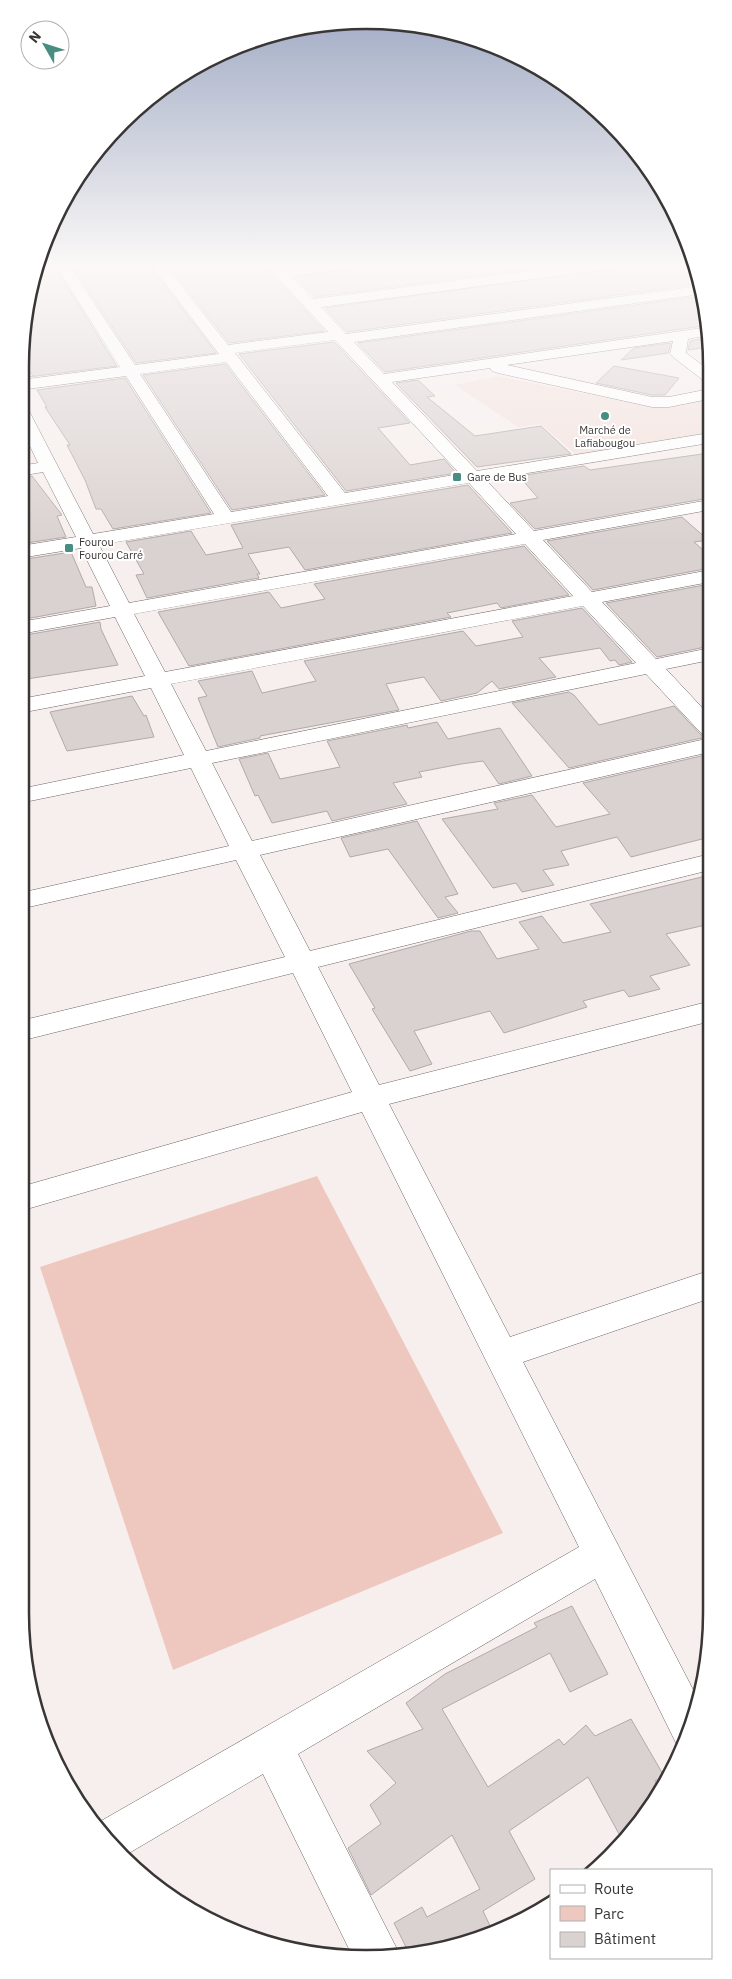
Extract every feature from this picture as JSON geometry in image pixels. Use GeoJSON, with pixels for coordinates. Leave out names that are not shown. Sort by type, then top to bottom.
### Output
{"type":"FeatureCollection","features":[{"type":"Feature","properties":{"kind":"street"},"geometry":{"type":"LineString","coordinates":[[122,357],[226,518]]}},
{"type":"Feature","properties":{"kind":"street"},"geometry":{"type":"LineString","coordinates":[[29,384],[207,357]]}},
{"type":"Feature","properties":{"kind":"street"},"geometry":{"type":"LineString","coordinates":[[230,357],[340,499]]}},
{"type":"Feature","properties":{"kind":"street"},"geometry":{"type":"LineString","coordinates":[[360,357],[703,722]]}},
{"type":"Feature","properties":{"kind":"street"},"geometry":{"type":"LineString","coordinates":[[380,379],[531,357]]}},
{"type":"Feature","properties":{"kind":"street"},"geometry":{"type":"LineString","coordinates":[[683,357],[703,373]]}},
{"type":"Feature","properties":{"kind":"street"},"geometry":{"type":"LineString","coordinates":[[480,365],[652,402],[669,402],[703,395]]}},
{"type":"Feature","properties":{"kind":"street"},"geometry":{"type":"LineString","coordinates":[[29,431],[49,466],[158,679],[686,1719]]}},
{"type":"Feature","properties":{"kind":"street"},"geometry":{"type":"LineString","coordinates":[[29,551],[703,439]]}},
{"type":"Feature","properties":{"kind":"street"},"geometry":{"type":"LineString","coordinates":[[29,469],[49,466]]}},
{"type":"Feature","properties":{"kind":"street"},"geometry":{"type":"LineString","coordinates":[[29,626],[703,506]]}},
{"type":"Feature","properties":{"kind":"street"},"geometry":{"type":"LineString","coordinates":[[29,704],[703,577]]}},
{"type":"Feature","properties":{"kind":"street"},"geometry":{"type":"LineString","coordinates":[[29,794],[703,655]]}},
{"type":"Feature","properties":{"kind":"street"},"geometry":{"type":"LineString","coordinates":[[29,899],[703,747]]}},
{"type":"Feature","properties":{"kind":"street"},"geometry":{"type":"LineString","coordinates":[[29,1029],[703,864]]}},
{"type":"Feature","properties":{"kind":"street"},"geometry":{"type":"LineString","coordinates":[[29,1196],[371,1098],[703,1013]]}},
{"type":"Feature","properties":{"kind":"street"},"geometry":{"type":"LineString","coordinates":[[501,1355],[703,1287]]}},
{"type":"Feature","properties":{"kind":"street"},"geometry":{"type":"LineString","coordinates":[[115,1838],[270,1745],[602,1554]]}},
{"type":"Feature","properties":{"kind":"street"},"geometry":{"type":"LineString","coordinates":[[270,1745],[374,1950]]}},
{"type":"Feature","properties":{"kind":"shaded area","name":"Marché de Lafiabougou"},"geometry":{"type":"Polygon","coordinates":[[[498,376],[652,407],[703,398],[703,437],[580,458],[541,424],[518,427],[455,385],[498,376]]]}},
{"type":"Feature","properties":{"kind":"green space"},"geometry":{"type":"Polygon","coordinates":[[[317,1176],[503,1533],[173,1670],[40,1267],[317,1176]]]}},
{"type":"Feature","properties":{"kind":"building"},"geometry":{"type":"Polygon","coordinates":[[[29,357],[112,357],[117,366],[29,377],[33,376],[29,371],[29,357]]]}},
{"type":"Feature","properties":{"kind":"building"},"geometry":{"type":"Polygon","coordinates":[[[132,357],[181,357],[136,363],[132,357]]]}},
{"type":"Feature","properties":{"kind":"building"},"geometry":{"type":"Polygon","coordinates":[[[242,357],[348,357],[410,423],[378,428],[410,465],[444,459],[456,473],[346,491],[242,357]]]}},
{"type":"Feature","properties":{"kind":"building"},"geometry":{"type":"Polygon","coordinates":[[[371,357],[486,357],[385,372],[371,357]]]}},
{"type":"Feature","properties":{"kind":"building"},"geometry":{"type":"Polygon","coordinates":[[[624,357],[639,357],[621,360],[624,357]]]}},
{"type":"Feature","properties":{"kind":"building"},"geometry":{"type":"Polygon","coordinates":[[[225,364],[325,495],[232,510],[143,375],[225,364]]]}},
{"type":"Feature","properties":{"kind":"building"},"geometry":{"type":"Polygon","coordinates":[[[614,366],[679,378],[665,395],[652,395],[596,383],[614,366]]]}},
{"type":"Feature","properties":{"kind":"building"},"geometry":{"type":"Polygon","coordinates":[[[125,378],[211,513],[113,529],[101,509],[96,509],[85,480],[67,445],[70,445],[45,407],[47,407],[37,390],[125,378]]]}},
{"type":"Feature","properties":{"kind":"building"},"geometry":{"type":"Polygon","coordinates":[[[418,380],[435,396],[427,397],[475,436],[541,426],[571,454],[477,467],[396,383],[418,380]]]}},
{"type":"Feature","properties":{"kind":"building"},"geometry":{"type":"Polygon","coordinates":[[[703,454],[703,499],[535,529],[510,503],[538,498],[519,476],[584,466],[590,470],[703,454]]]}},
{"type":"Feature","properties":{"kind":"building"},"geometry":{"type":"Polygon","coordinates":[[[29,476],[32,476],[62,515],[57,516],[66,537],[29,543],[29,476]]]}},
{"type":"Feature","properties":{"kind":"building"},"geometry":{"type":"Polygon","coordinates":[[[468,485],[512,533],[305,570],[289,547],[248,554],[260,574],[257,574],[259,578],[147,598],[136,575],[144,574],[126,542],[191,531],[206,555],[243,548],[231,525],[468,485]]]}},
{"type":"Feature","properties":{"kind":"building"},"geometry":{"type":"Polygon","coordinates":[[[682,517],[703,536],[703,541],[694,542],[703,550],[703,569],[593,590],[547,541],[682,517]]]}},
{"type":"Feature","properties":{"kind":"building"},"geometry":{"type":"Polygon","coordinates":[[[524,546],[569,595],[501,608],[497,603],[447,613],[451,617],[189,666],[158,612],[269,592],[281,608],[325,599],[314,584],[524,546]]]}},
{"type":"Feature","properties":{"kind":"building"},"geometry":{"type":"Polygon","coordinates":[[[71,552],[86,587],[92,587],[96,606],[29,618],[29,559],[71,552]]]}},
{"type":"Feature","properties":{"kind":"building"},"geometry":{"type":"Polygon","coordinates":[[[703,585],[703,647],[657,657],[606,603],[703,585]]]}},
{"type":"Feature","properties":{"kind":"building"},"geometry":{"type":"Polygon","coordinates":[[[582,608],[632,662],[619,665],[615,660],[610,661],[600,648],[539,658],[556,677],[499,689],[492,681],[477,693],[441,701],[424,677],[386,684],[399,710],[260,736],[260,738],[218,747],[198,698],[207,696],[198,681],[252,671],[262,693],[316,681],[304,661],[463,631],[476,646],[523,637],[512,621],[582,608]]]}},
{"type":"Feature","properties":{"kind":"building"},"geometry":{"type":"Polygon","coordinates":[[[100,622],[101,629],[118,665],[29,679],[29,634],[100,622]]]}},
{"type":"Feature","properties":{"kind":"building"},"geometry":{"type":"Polygon","coordinates":[[[569,692],[574,695],[599,725],[674,706],[703,738],[569,768],[512,703],[569,692]]]}},
{"type":"Feature","properties":{"kind":"building"},"geometry":{"type":"Polygon","coordinates":[[[132,696],[144,716],[146,715],[154,737],[67,751],[50,712],[132,696]]]}},
{"type":"Feature","properties":{"kind":"building"},"geometry":{"type":"Polygon","coordinates":[[[437,722],[448,739],[500,728],[532,776],[499,784],[483,761],[461,764],[419,772],[422,777],[393,783],[407,804],[332,821],[327,811],[272,823],[258,795],[255,796],[239,759],[268,753],[280,779],[340,767],[327,741],[407,725],[408,728],[437,722]]]}},
{"type":"Feature","properties":{"kind":"building"},"geometry":{"type":"Polygon","coordinates":[[[703,756],[703,839],[631,857],[617,837],[561,851],[569,865],[543,870],[554,885],[522,892],[516,883],[493,888],[442,819],[498,809],[494,803],[532,795],[556,827],[610,814],[583,783],[703,756]]]}},
{"type":"Feature","properties":{"kind":"building"},"geometry":{"type":"Polygon","coordinates":[[[417,821],[458,894],[445,897],[458,913],[438,918],[388,849],[350,857],[341,838],[417,821]]]}},
{"type":"Feature","properties":{"kind":"building"},"geometry":{"type":"Polygon","coordinates":[[[703,877],[703,926],[666,934],[690,965],[650,976],[660,989],[629,997],[624,990],[583,1001],[587,1007],[504,1033],[490,1011],[414,1031],[432,1064],[410,1071],[372,1009],[375,1008],[349,964],[471,931],[480,931],[497,959],[539,949],[519,922],[542,916],[563,943],[611,932],[590,904],[703,877]]]}},
{"type":"Feature","properties":{"kind":"building"},"geometry":{"type":"Polygon","coordinates":[[[572,1606],[608,1674],[570,1692],[550,1653],[442,1709],[488,1787],[559,1739],[564,1745],[586,1725],[595,1736],[631,1719],[662,1773],[660,1778],[655,1781],[657,1784],[634,1818],[619,1834],[588,1777],[509,1831],[535,1879],[483,1911],[490,1927],[453,1939],[406,1948],[394,1923],[422,1907],[427,1917],[480,1889],[452,1835],[371,1895],[348,1848],[381,1824],[370,1805],[396,1783],[367,1751],[423,1729],[406,1703],[445,1674],[537,1627],[534,1623],[572,1606]]]}},
{"type":"Feature","properties":{"kind":"place","name":"Marché de Lafiabougou"},"geometry":{"type":"Point","coordinates":[605,416]}},
{"type":"Feature","properties":{"kind":"place","name":"Gare de Bus"},"geometry":{"type":"Point","coordinates":[457,477]}},
{"type":"Feature","properties":{"kind":"place","name":"Fourou Fourou Carré"},"geometry":{"type":"Point","coordinates":[69,548]}}]}
